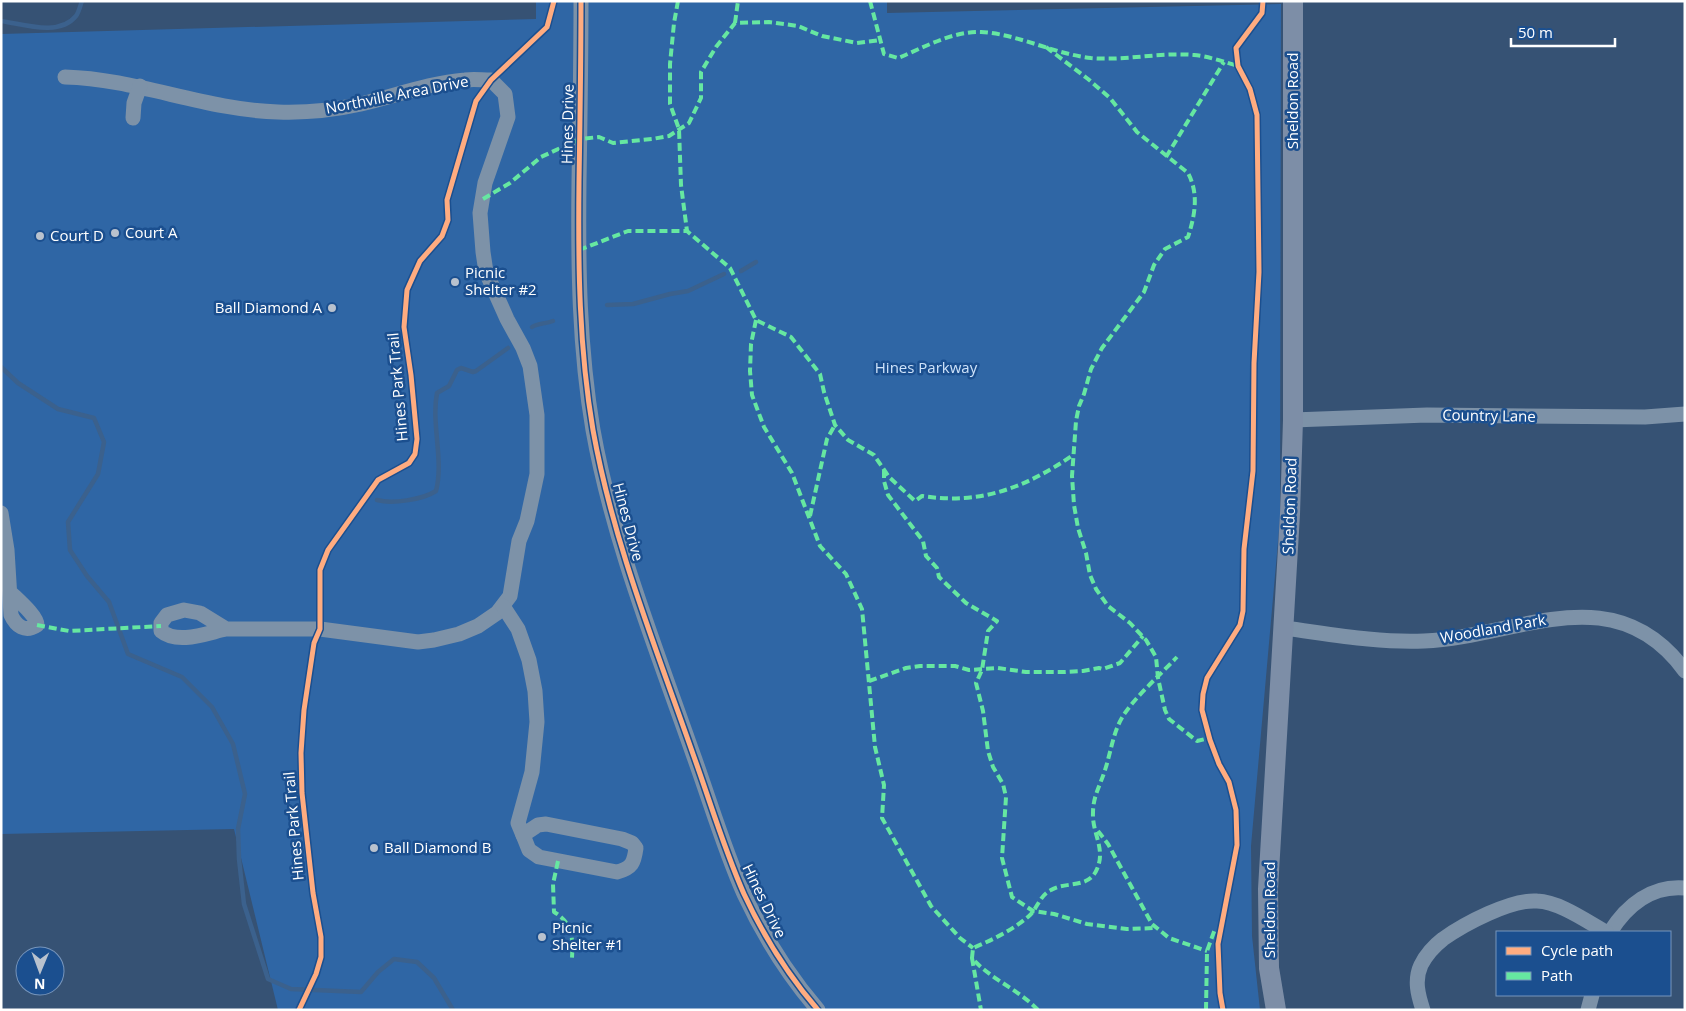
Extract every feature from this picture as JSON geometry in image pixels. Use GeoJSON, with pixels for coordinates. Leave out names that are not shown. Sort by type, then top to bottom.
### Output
{"type":"FeatureCollection","features":[{"type":"Feature","properties":{"kind":"main road","name":"Sheldon Road"},"geometry":{"type":"LineString","coordinates":[[1276,1010],[1269,968],[1268,889],[1284,628],[1293,420],[1293,1]]}},
{"type":"Feature","properties":{"kind":"street","name":"Hines Drive"},"geometry":{"type":"LineString","coordinates":[[582,1],[580,312],[591,413],[606,494],[632,580],[738,877],[760,924],[777,953],[794,980],[818,1010]]}},
{"type":"Feature","properties":{"kind":"street","name":"Northville Area Drive"},"geometry":{"type":"LineString","coordinates":[[65,77],[140,86],[220,105],[277,112],[315,111],[359,105],[444,83],[466,80],[491,80],[506,94],[508,116],[485,183],[480,214],[483,252],[489,280],[530,366],[537,415],[537,474],[527,521],[519,541],[510,596],[497,613],[478,626],[450,636],[418,642],[320,629],[226,628]]}},
{"type":"Feature","properties":{"kind":"street"},"geometry":{"type":"LineString","coordinates":[[133,118],[134,103],[140,86]]}},
{"type":"Feature","properties":{"kind":"street","name":"Country Lane"},"geometry":{"type":"LineString","coordinates":[[1293,420],[1427,415],[1645,417],[1685,414]]}},
{"type":"Feature","properties":{"kind":"street"},"geometry":{"type":"LineString","coordinates":[[1,513],[7,550],[10,592]]}},
{"type":"Feature","properties":{"kind":"street"},"geometry":{"type":"LineString","coordinates":[[502,606],[518,629],[529,660],[535,691],[537,722],[532,772],[518,823],[523,835],[530,850],[539,857],[617,872],[628,869],[635,859],[636,848],[632,843],[622,839],[546,824],[538,825],[523,835]]}},
{"type":"Feature","properties":{"kind":"street","name":"Woodland Park"},"geometry":{"type":"LineString","coordinates":[[1284,628],[1374,639],[1423,641],[1454,638],[1551,619],[1577,616],[1602,618],[1625,623],[1643,631],[1676,658],[1685,671]]}},
{"type":"Feature","properties":{"kind":"street"},"geometry":{"type":"LineString","coordinates":[[1611,931],[1619,918],[1632,905],[1649,894],[1665,888],[1685,888]]}},
{"type":"Feature","properties":{"kind":"street"},"geometry":{"type":"LineString","coordinates":[[1423,1010],[1417,985],[1420,967],[1426,956],[1443,939],[1503,907],[1518,902],[1540,901],[1568,910],[1604,931]]}},
{"type":"Feature","properties":{"kind":"street"},"geometry":{"type":"LineString","coordinates":[[1588,1010],[1592,996]]}},
{"type":"Feature","properties":{"kind":"green space","name":"Hines Parkway"},"geometry":{"type":"Polygon","coordinates":[[[536,1],[887,1],[887,13],[1281,4],[1280,519],[1251,846],[1252,936],[1260,1010],[278,1010],[234,829],[1,834],[1,34],[536,19],[536,1]]]}},
{"type":"Feature","properties":{"kind":"waterway"},"geometry":{"type":"LineString","coordinates":[[1,21],[40,28],[60,26],[76,16],[82,1]]}},
{"type":"Feature","properties":{"kind":"waterway"},"geometry":{"type":"LineString","coordinates":[[741,271],[756,262]]}},
{"type":"Feature","properties":{"kind":"waterway"},"geometry":{"type":"LineString","coordinates":[[607,305],[633,304],[688,291],[724,274]]}},
{"type":"Feature","properties":{"kind":"waterway"},"geometry":{"type":"LineString","coordinates":[[532,327],[553,321]]}},
{"type":"Feature","properties":{"kind":"waterway"},"geometry":{"type":"LineString","coordinates":[[377,500],[391,502],[407,500],[423,497],[436,491],[439,467],[435,417],[437,393],[449,386],[457,370],[461,368],[473,372],[476,371],[508,348]]}},
{"type":"Feature","properties":{"kind":"waterway"},"geometry":{"type":"LineString","coordinates":[[1,367],[18,383],[58,409],[94,418],[104,442],[98,474],[68,522],[70,550],[87,576],[109,602],[128,654],[182,677],[212,707],[233,744],[245,794],[238,829],[244,904],[268,979],[291,989],[361,992],[378,972],[394,959],[417,962],[434,978],[453,1010]]}},
{"type":"Feature","properties":{"kind":"marked path"},"geometry":{"type":"LineString","coordinates":[[678,1],[670,64],[670,104],[679,129],[681,185],[687,231]]}},
{"type":"Feature","properties":{"kind":"marked path"},"geometry":{"type":"LineString","coordinates":[[735,23],[738,1]]}},
{"type":"Feature","properties":{"kind":"marked path"},"geometry":{"type":"LineString","coordinates":[[870,1],[884,54],[898,58],[949,37],[970,32],[981,32],[1009,36],[1063,53],[1091,58],[1104,59],[1181,54],[1210,58],[1238,66]]}},
{"type":"Feature","properties":{"kind":"marked path"},"geometry":{"type":"LineString","coordinates":[[483,199],[510,183],[541,157],[580,139],[599,137],[613,143],[652,139],[669,136],[689,123],[701,98],[701,72],[716,47],[735,23],[769,22],[798,26],[822,36],[857,43],[880,40]]}},
{"type":"Feature","properties":{"kind":"marked path"},"geometry":{"type":"LineString","coordinates":[[1046,47],[1110,98],[1137,132],[1188,173],[1194,189],[1195,205],[1188,237],[1165,249],[1154,265],[1144,292],[1102,348],[1091,369],[1076,421],[1072,476],[1078,528],[1086,553],[1090,575],[1096,589],[1108,606],[1130,623],[1146,640],[1156,657],[1158,678],[1165,710],[1169,719],[1197,741],[1209,738]]}},
{"type":"Feature","properties":{"kind":"marked path"},"geometry":{"type":"LineString","coordinates":[[1166,157],[1224,62]]}},
{"type":"Feature","properties":{"kind":"marked path"},"geometry":{"type":"LineString","coordinates":[[579,250],[628,231],[687,231],[730,268],[756,320],[791,337],[820,374],[835,425],[848,440],[874,455],[889,477],[915,501],[922,496],[963,498],[983,496],[1001,491],[1037,477],[1073,455]]}},
{"type":"Feature","properties":{"kind":"marked path"},"geometry":{"type":"LineString","coordinates":[[756,320],[751,344],[750,371],[752,395],[764,427],[792,473],[820,546],[846,574],[862,609],[875,747],[884,785],[882,818],[931,906],[960,938],[973,948]]}},
{"type":"Feature","properties":{"kind":"marked path"},"geometry":{"type":"LineString","coordinates":[[810,516],[827,439],[835,425]]}},
{"type":"Feature","properties":{"kind":"marked path"},"geometry":{"type":"LineString","coordinates":[[884,470],[884,481],[888,495],[923,541],[926,556],[937,568],[939,577],[966,603],[997,621],[988,631],[982,670],[976,683],[983,711],[988,751],[993,767],[1003,784],[1006,797],[1002,858],[1012,897],[1033,911],[1054,914],[1087,924],[1127,929],[1156,928]]}},
{"type":"Feature","properties":{"kind":"marked path"},"geometry":{"type":"LineString","coordinates":[[37,625],[69,631],[161,626]]}},
{"type":"Feature","properties":{"kind":"marked path"},"geometry":{"type":"LineString","coordinates":[[869,681],[906,668],[920,666],[955,666],[969,670],[998,668],[1026,672],[1103,669],[1120,663],[1143,636]]}},
{"type":"Feature","properties":{"kind":"marked path"},"geometry":{"type":"LineString","coordinates":[[1038,1010],[979,965],[972,958],[973,948],[988,942],[1023,921],[1032,913],[1047,892],[1057,887],[1083,882],[1093,875],[1097,869],[1100,855],[1093,820],[1094,801],[1117,729],[1123,716],[1134,701],[1177,657]]}},
{"type":"Feature","properties":{"kind":"marked path"},"geometry":{"type":"LineString","coordinates":[[1098,831],[1108,844],[1152,924],[1169,938],[1207,951]]}},
{"type":"Feature","properties":{"kind":"marked path"},"geometry":{"type":"LineString","coordinates":[[558,861],[553,884],[554,912],[568,926],[572,938],[572,958]]}},
{"type":"Feature","properties":{"kind":"marked path"},"geometry":{"type":"LineString","coordinates":[[1206,1010],[1207,951],[1215,929]]}},
{"type":"Feature","properties":{"kind":"marked path"},"geometry":{"type":"LineString","coordinates":[[972,958],[981,1010]]}},
{"type":"Feature","properties":{"kind":"cycle path","name":"Hines Park Trail"},"geometry":{"type":"LineString","coordinates":[[299,1010],[316,974],[321,957],[321,937],[313,893],[302,793],[301,753],[304,710],[314,643],[320,629],[320,570],[328,550],[378,480],[409,463],[415,454],[417,439],[404,327],[407,290],[420,261],[442,236],[448,220],[447,200],[476,101],[491,80],[547,27],[554,1]]}},
{"type":"Feature","properties":{"kind":"cycle path"},"geometry":{"type":"LineString","coordinates":[[581,1],[580,306],[588,399],[602,472],[624,554],[650,634],[737,877],[751,909],[786,969],[818,1010]]}},
{"type":"Feature","properties":{"kind":"cycle path"},"geometry":{"type":"LineString","coordinates":[[1223,1010],[1220,993],[1218,944],[1237,845],[1236,810],[1229,782],[1219,764],[1202,710],[1207,678],[1240,625],[1243,611],[1244,549],[1253,471],[1254,363],[1259,272],[1257,115],[1250,89],[1238,66],[1236,48],[1262,13],[1263,1]]}},
{"type":"Feature","properties":{"kind":"place","name":"Court A"},"geometry":{"type":"Point","coordinates":[115,233]}},
{"type":"Feature","properties":{"kind":"place","name":"Court D"},"geometry":{"type":"Point","coordinates":[40,236]}},
{"type":"Feature","properties":{"kind":"place","name":"Picnic Shelter #2"},"geometry":{"type":"Point","coordinates":[455,282]}},
{"type":"Feature","properties":{"kind":"place","name":"Ball Diamond A"},"geometry":{"type":"Point","coordinates":[332,308]}},
{"type":"Feature","properties":{"kind":"place","name":"Ball Diamond B"},"geometry":{"type":"Point","coordinates":[374,848]}},
{"type":"Feature","properties":{"kind":"place","name":"Picnic Shelter #1"},"geometry":{"type":"Point","coordinates":[542,937]}}]}
